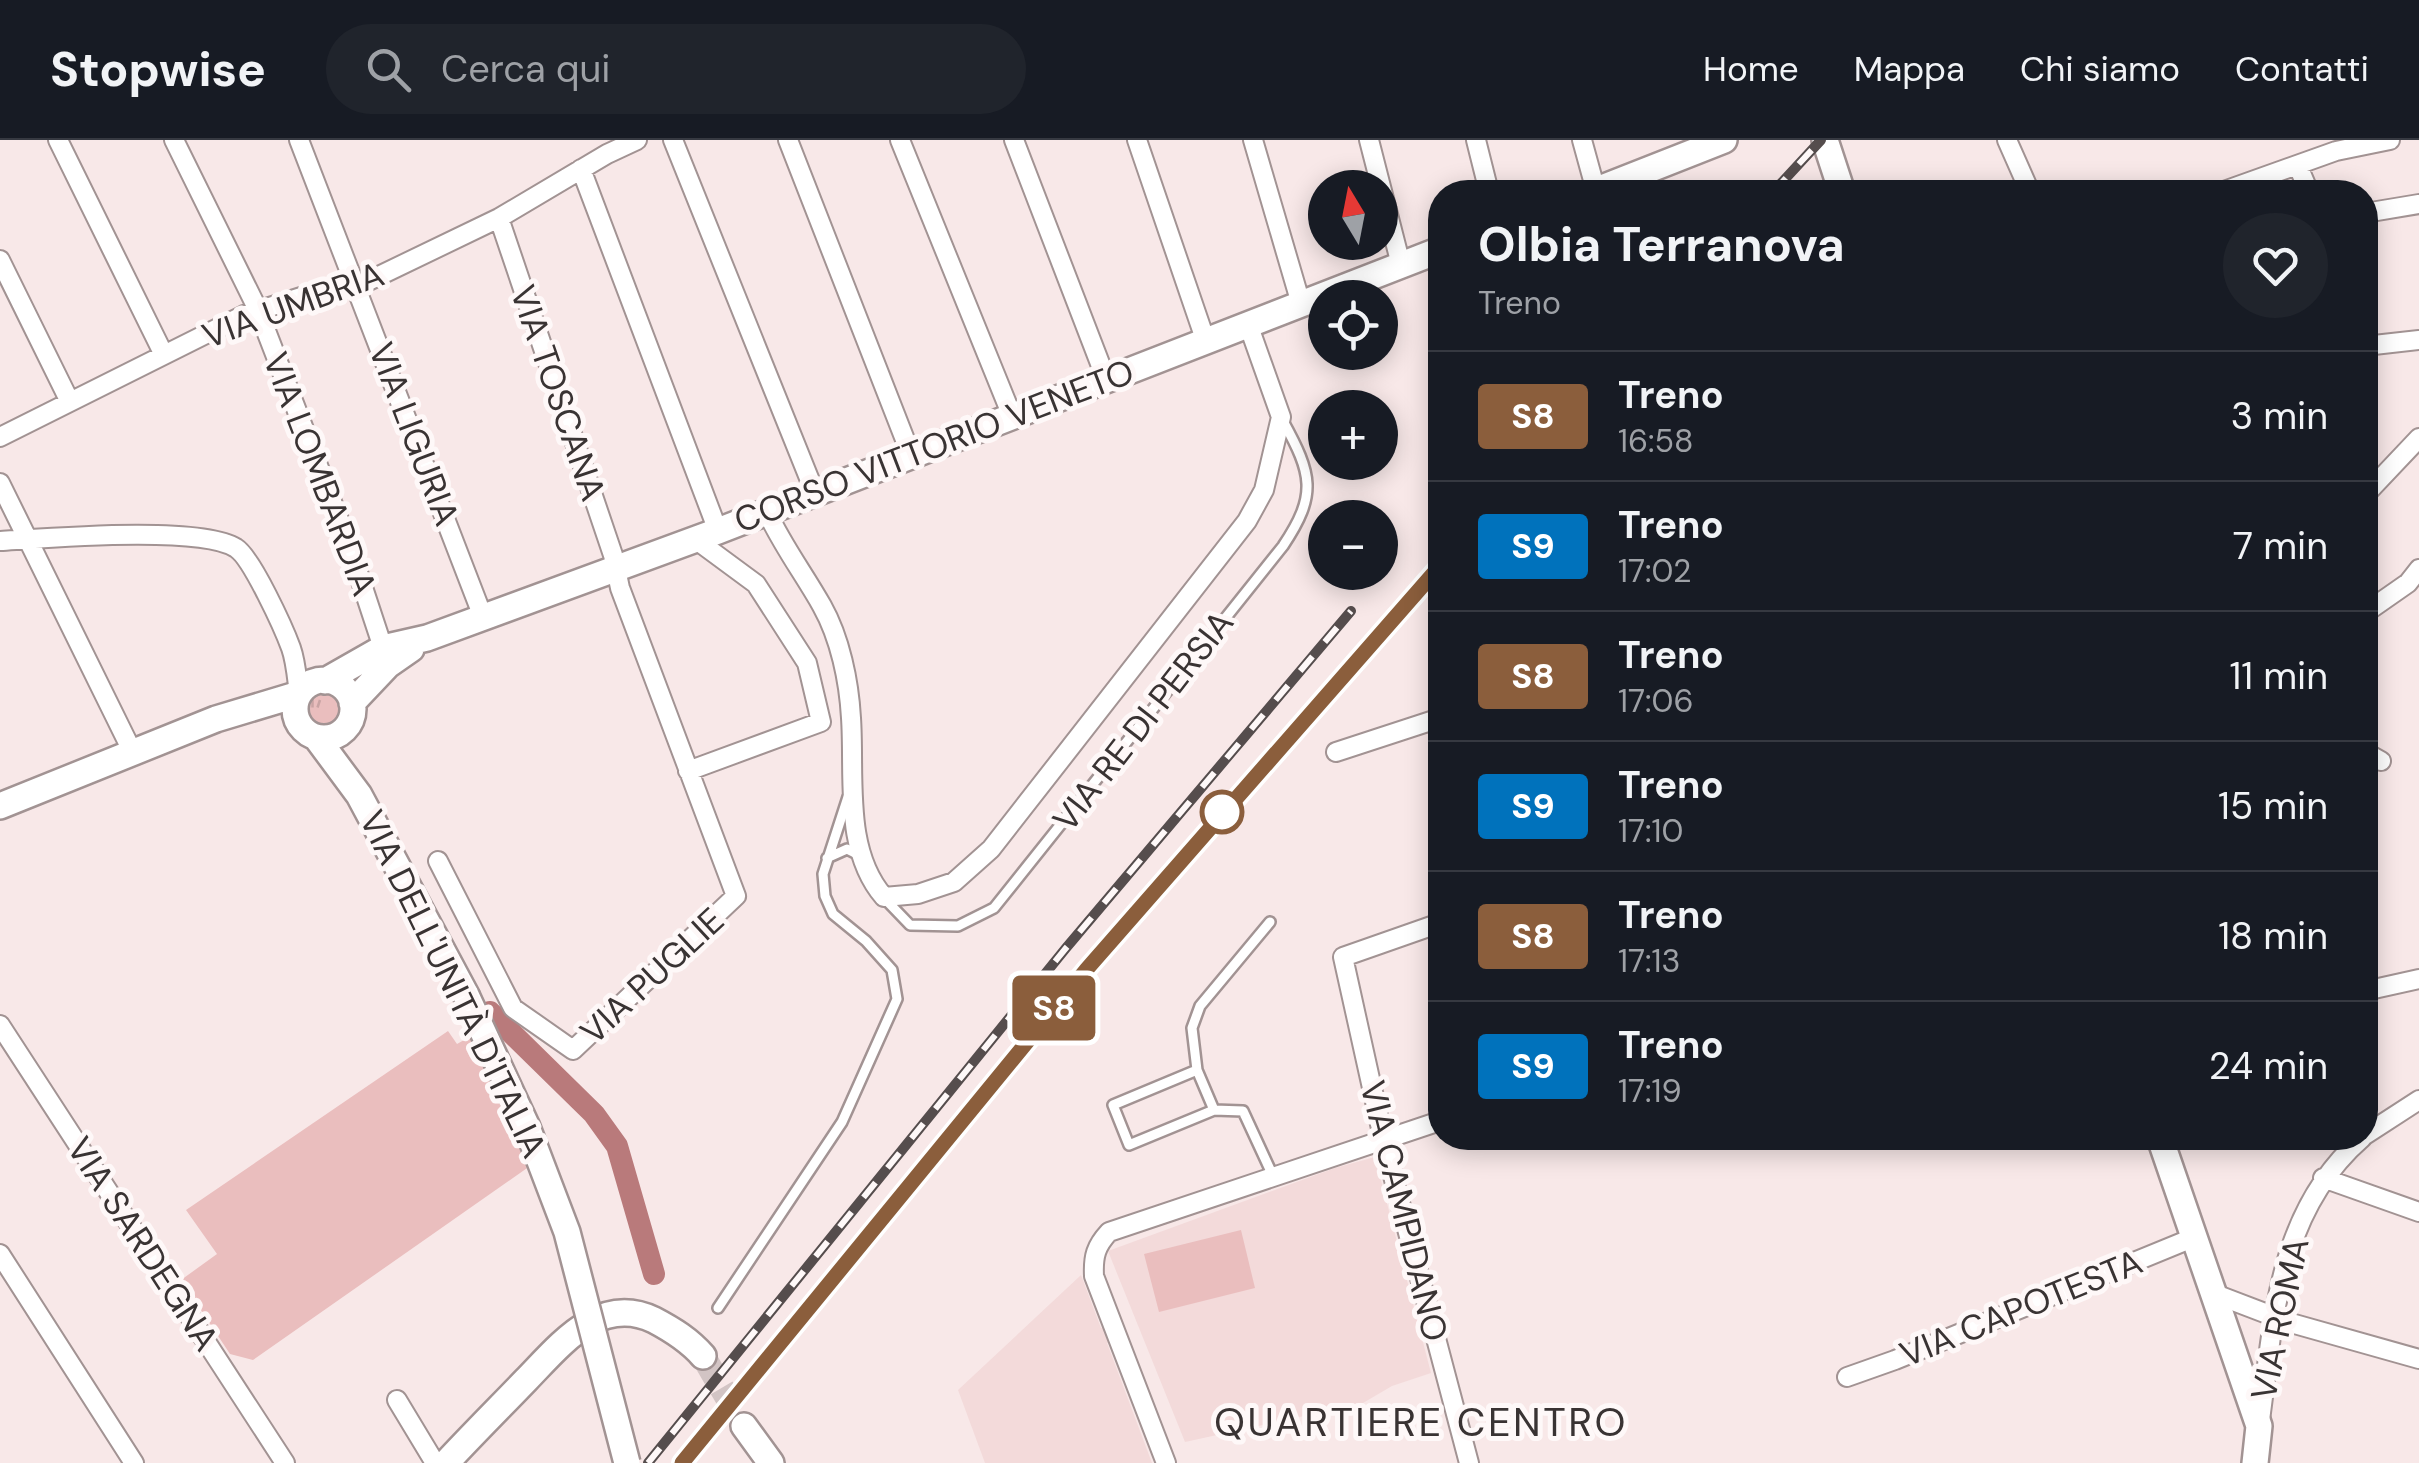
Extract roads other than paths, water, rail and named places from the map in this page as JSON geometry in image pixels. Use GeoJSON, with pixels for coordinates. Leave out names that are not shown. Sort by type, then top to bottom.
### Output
{"type":"FeatureCollection","features":[{"type":"Feature","properties":{"kind":"main road"},"geometry":{"type":"LineString","coordinates":[[1620,180],[1693,146],[1724,140]]}},
{"type":"Feature","properties":{"kind":"main road"},"geometry":{"type":"LineString","coordinates":[[1825,140],[1838,180]]}},
{"type":"Feature","properties":{"kind":"main road","name":"CORSO VITTORIO VENETO"},"geometry":{"type":"LineString","coordinates":[[325,681],[383,648],[427,638],[706,535],[1428,254]]}},
{"type":"Feature","properties":{"kind":"main road","name":"CORSO VITTORIO VENETO"},"geometry":{"type":"LineString","coordinates":[[350,714],[388,665],[427,638]]}},
{"type":"Feature","properties":{"kind":"main road"},"geometry":{"type":"LineString","coordinates":[[0,806],[216,720],[300,694],[310,684],[325,681],[342,687],[350,714],[334,736],[216,720]]}},
{"type":"Feature","properties":{"kind":"main road"},"geometry":{"type":"LineString","coordinates":[[300,694],[295,712],[308,732]]}},
{"type":"Feature","properties":{"kind":"main road","name":"VIA DELL'UNITÀ D'ITALIA"},"geometry":{"type":"LineString","coordinates":[[350,714],[360,794]]}},
{"type":"Feature","properties":{"kind":"main road","name":"VIA DELL'UNITÀ D'ITALIA"},"geometry":{"type":"LineString","coordinates":[[308,732],[360,794],[466,996],[527,1126],[585,1291],[628,1463]]}},
{"type":"Feature","properties":{"kind":"main road"},"geometry":{"type":"LineString","coordinates":[[2164,1150],[2259,1426]]}},
{"type":"Feature","properties":{"kind":"main road"},"geometry":{"type":"LineString","coordinates":[[446,1463],[561,1344],[585,1323],[604,1314],[641,1314],[678,1333],[703,1356]]}},
{"type":"Feature","properties":{"kind":"main road"},"geometry":{"type":"LineString","coordinates":[[744,1426],[771,1463]]}},
{"type":"Feature","properties":{"kind":"main road","name":"VIA ROMA"},"geometry":{"type":"LineString","coordinates":[[2255,1463],[2259,1426]]}},
{"type":"Feature","properties":{"kind":"street"},"geometry":{"type":"LineString","coordinates":[[58,140],[164,356]]}},
{"type":"Feature","properties":{"kind":"street","name":"VIA LOMBARDIA"},"geometry":{"type":"LineString","coordinates":[[174,140],[258,310],[351,550],[383,648]]}},
{"type":"Feature","properties":{"kind":"street","name":"VIA LIGURIA"},"geometry":{"type":"LineString","coordinates":[[298,140],[358,286],[483,617]]}},
{"type":"Feature","properties":{"kind":"street","name":"VIA UMBRIA"},"geometry":{"type":"LineString","coordinates":[[0,438],[258,310],[342,284],[358,286],[499,218],[581,169],[604,147],[637,140]]}},
{"type":"Feature","properties":{"kind":"street"},"geometry":{"type":"LineString","coordinates":[[673,140],[814,493]]}},
{"type":"Feature","properties":{"kind":"street"},"geometry":{"type":"LineString","coordinates":[[788,140],[910,455]]}},
{"type":"Feature","properties":{"kind":"street"},"geometry":{"type":"LineString","coordinates":[[900,140],[1012,416]]}},
{"type":"Feature","properties":{"kind":"street"},"geometry":{"type":"LineString","coordinates":[[1014,140],[1106,379]]}},
{"type":"Feature","properties":{"kind":"street"},"geometry":{"type":"LineString","coordinates":[[1137,140],[1205,340]]}},
{"type":"Feature","properties":{"kind":"street"},"geometry":{"type":"LineString","coordinates":[[1253,140],[1302,304]]}},
{"type":"Feature","properties":{"kind":"street"},"geometry":{"type":"LineString","coordinates":[[1369,140],[1401,264]]}},
{"type":"Feature","properties":{"kind":"street"},"geometry":{"type":"LineString","coordinates":[[1476,140],[1486,180]]}},
{"type":"Feature","properties":{"kind":"street"},"geometry":{"type":"LineString","coordinates":[[1582,140],[1591,180]]}},
{"type":"Feature","properties":{"kind":"street"},"geometry":{"type":"LineString","coordinates":[[2007,140],[2025,180]]}},
{"type":"Feature","properties":{"kind":"street"},"geometry":{"type":"LineString","coordinates":[[2257,180],[2336,151],[2390,140]]}},
{"type":"Feature","properties":{"kind":"street"},"geometry":{"type":"LineString","coordinates":[[2298,166],[2304,180]]}},
{"type":"Feature","properties":{"kind":"street"},"geometry":{"type":"LineString","coordinates":[[581,169],[706,535],[756,584],[807,663],[821,722],[688,770]]}},
{"type":"Feature","properties":{"kind":"street"},"geometry":{"type":"LineString","coordinates":[[2378,211],[2419,204]]}},
{"type":"Feature","properties":{"kind":"street","name":"VIA TOSCANA"},"geometry":{"type":"LineString","coordinates":[[499,218],[618,568]]}},
{"type":"Feature","properties":{"kind":"street"},"geometry":{"type":"LineString","coordinates":[[0,260],[70,402]]}},
{"type":"Feature","properties":{"kind":"street","name":"VIA RE DI PERSIA"},"geometry":{"type":"LineString","coordinates":[[767,512],[824,608],[841,653],[851,714],[859,855],[870,881],[884,897],[918,894],[954,882],[991,849],[1248,521],[1264,490],[1281,416],[1248,324]]}},
{"type":"Feature","properties":{"kind":"street"},"geometry":{"type":"LineString","coordinates":[[2378,345],[2419,340]]}},
{"type":"Feature","properties":{"kind":"street"},"geometry":{"type":"LineString","coordinates":[[2378,481],[2419,438]]}},
{"type":"Feature","properties":{"kind":"street"},"geometry":{"type":"LineString","coordinates":[[0,482],[134,755]]}},
{"type":"Feature","properties":{"kind":"street"},"geometry":{"type":"LineString","coordinates":[[0,541],[187,535],[218,539],[241,550],[291,649],[300,694]]}},
{"type":"Feature","properties":{"kind":"street","name":"VIA PUGLIE"},"geometry":{"type":"LineString","coordinates":[[438,861],[513,1008],[573,1050],[736,896],[620,588],[618,568]]}},
{"type":"Feature","properties":{"kind":"street"},"geometry":{"type":"LineString","coordinates":[[2378,604],[2408,583],[2419,569]]}},
{"type":"Feature","properties":{"kind":"street"},"geometry":{"type":"LineString","coordinates":[[291,649],[325,681]]}},
{"type":"Feature","properties":{"kind":"street"},"geometry":{"type":"LineString","coordinates":[[1336,752],[1428,722]]}},
{"type":"Feature","properties":{"kind":"street","name":"VIA CAMPIDANO"},"geometry":{"type":"LineString","coordinates":[[1428,927],[1344,958],[1384,1142],[1469,1463]]}},
{"type":"Feature","properties":{"kind":"street"},"geometry":{"type":"LineString","coordinates":[[2378,988],[2419,979]]}},
{"type":"Feature","properties":{"kind":"street","name":"VIA SARDEGNA"},"geometry":{"type":"LineString","coordinates":[[0,1024],[284,1463]]}},
{"type":"Feature","properties":{"kind":"street","name":"VIA ROMA"},"geometry":{"type":"LineString","coordinates":[[2378,1126],[2419,1100]]}},
{"type":"Feature","properties":{"kind":"street"},"geometry":{"type":"LineString","coordinates":[[1166,1463],[1094,1276],[1097,1244],[1109,1232],[1428,1126]]}},
{"type":"Feature","properties":{"kind":"street","name":"VIA ROMA"},"geometry":{"type":"LineString","coordinates":[[2259,1426],[2284,1263],[2312,1196],[2347,1150]]}},
{"type":"Feature","properties":{"kind":"street"},"geometry":{"type":"LineString","coordinates":[[2323,1178],[2419,1212]]}},
{"type":"Feature","properties":{"kind":"street","name":"VIA CAPOTESTA"},"geometry":{"type":"LineString","coordinates":[[1847,1377],[2194,1238]]}},
{"type":"Feature","properties":{"kind":"street"},"geometry":{"type":"LineString","coordinates":[[0,1254],[134,1463]]}},
{"type":"Feature","properties":{"kind":"street"},"geometry":{"type":"LineString","coordinates":[[2215,1294],[2275,1318],[2419,1359]]}},
{"type":"Feature","properties":{"kind":"street"},"geometry":{"type":"LineString","coordinates":[[397,1400],[436,1463]]}},
{"type":"Feature","properties":{"kind":"lane","name":"VIA RE DI PERSIA"},"geometry":{"type":"LineString","coordinates":[[884,897],[910,925],[958,926],[994,908],[1304,515],[1308,490],[1300,452],[1281,416]]}},
{"type":"Feature","properties":{"kind":"lane"},"geometry":{"type":"LineString","coordinates":[[718,1308],[842,1122],[896,999],[892,970],[866,941],[833,914],[825,896],[823,874],[853,782]]}},
{"type":"Feature","properties":{"kind":"lane"},"geometry":{"type":"LineString","coordinates":[[828,858],[847,849],[859,855]]}},
{"type":"Feature","properties":{"kind":"lane"},"geometry":{"type":"LineString","coordinates":[[1214,1110],[1196,1070],[1192,1028],[1200,1006],[1270,922]]}},
{"type":"Feature","properties":{"kind":"lane"},"geometry":{"type":"LineString","coordinates":[[1196,1070],[1113,1105],[1129,1146],[1214,1110],[1242,1111],[1274,1178]]}},
{"type":"Feature","properties":{"kind":"waterway"},"geometry":{"type":"LineString","coordinates":[[490,1012],[594,1114],[617,1146],[654,1274]]}},
{"type":"Feature","properties":{"kind":"tunnel"},"geometry":{"type":"LineString","coordinates":[[703,1356],[744,1426]]}},
{"type":"Feature","properties":{"kind":"railway"},"geometry":{"type":"LineString","coordinates":[[1784,180],[1821,140]]}},
{"type":"Feature","properties":{"kind":"railway"},"geometry":{"type":"LineString","coordinates":[[682,1463],[1086,970],[1428,580]]}},
{"type":"Feature","properties":{"kind":"railway"},"geometry":{"type":"LineString","coordinates":[[648,1463],[1066,948],[1351,611]]}},
{"type":"Feature","properties":{"kind":"train","name":"S8"},"geometry":{"type":"LineString","coordinates":[[682,1463],[1086,970],[1428,579]]}},
{"type":"Feature","properties":{"kind":"district","name":"QUARTIERE CENTRO"},"geometry":{"type":"Point","coordinates":[1421,1422]}}]}
